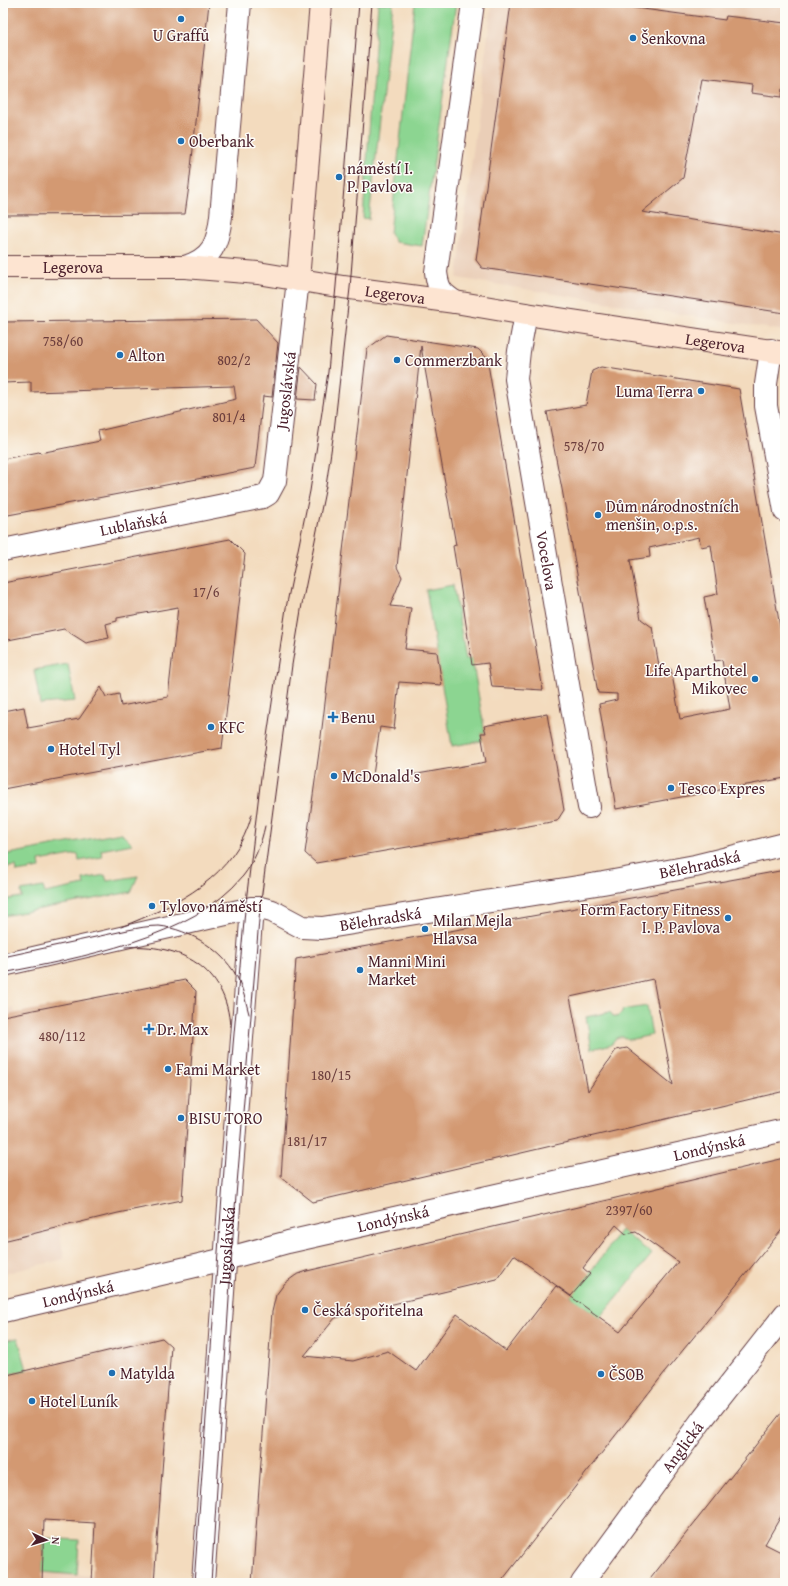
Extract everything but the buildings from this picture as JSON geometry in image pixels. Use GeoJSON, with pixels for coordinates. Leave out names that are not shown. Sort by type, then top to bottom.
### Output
{"type":"FeatureCollection","features":[{"type":"Feature","properties":{"kind":"main road"},"geometry":{"type":"LineString","coordinates":[[298,280],[321,3]]}},
{"type":"Feature","properties":{"kind":"main road","name":"Legerova"},"geometry":{"type":"LineString","coordinates":[[3,267],[185,267],[258,273],[778,352]]}},
{"type":"Feature","properties":{"kind":"street"},"geometry":{"type":"LineString","coordinates":[[185,267],[195,264],[204,258],[211,251],[217,240],[221,216],[240,3]]}},
{"type":"Feature","properties":{"kind":"street"},"geometry":{"type":"LineString","coordinates":[[455,302],[445,296],[440,289],[436,272],[473,3]]}},
{"type":"Feature","properties":{"kind":"street","name":"Jugoslávská"},"geometry":{"type":"LineString","coordinates":[[263,497],[272,488],[274,481],[298,280]]}},
{"type":"Feature","properties":{"kind":"street","name":"Vocelova"},"geometry":{"type":"LineString","coordinates":[[526,314],[519,351],[516,379],[588,807]]}},
{"type":"Feature","properties":{"kind":"street"},"geometry":{"type":"LineString","coordinates":[[778,352],[766,384],[766,406],[785,511]]}},
{"type":"Feature","properties":{"kind":"street","name":"Lublaňská"},"geometry":{"type":"LineString","coordinates":[[3,550],[263,497]]}},
{"type":"Feature","properties":{"kind":"street","name":"Bělehradská"},"geometry":{"type":"LineString","coordinates":[[3,964],[252,908],[272,911],[302,926],[322,928],[603,883],[695,866],[785,844]]}},
{"type":"Feature","properties":{"kind":"street","name":"Jugoslávská"},"geometry":{"type":"LineString","coordinates":[[203,1583],[225,1259],[252,908]]}},
{"type":"Feature","properties":{"kind":"street","name":"Londýnská"},"geometry":{"type":"LineString","coordinates":[[3,1311],[225,1259],[295,1240],[785,1130]]}},
{"type":"Feature","properties":{"kind":"street","name":"Anglická"},"geometry":{"type":"LineString","coordinates":[[582,1583],[704,1417],[782,1324]]}},
{"type":"Feature","properties":{"kind":"shaded area"},"geometry":{"type":"Polygon","coordinates":[[[492,3],[762,3],[785,6],[785,331],[457,278],[492,3]]]}},
{"type":"Feature","properties":{"kind":"shaded area"},"geometry":{"type":"Polygon","coordinates":[[[14,1008],[64,1259],[3,1274],[3,1010],[14,1008]]]}},
{"type":"Feature","properties":{"kind":"shaded area"},"geometry":{"type":"Polygon","coordinates":[[[3,1570],[160,1580],[160,1583],[3,1583],[3,1570]]]}},
{"type":"Feature","properties":{"kind":"green space"},"geometry":{"type":"Polygon","coordinates":[[[378,3],[393,3],[369,219],[363,218],[378,3]]]}},
{"type":"Feature","properties":{"kind":"green space"},"geometry":{"type":"Polygon","coordinates":[[[415,3],[456,3],[422,246],[395,242],[390,233],[415,3]]]}},
{"type":"Feature","properties":{"kind":"green space"},"geometry":{"type":"Polygon","coordinates":[[[453,585],[466,659],[472,658],[485,733],[481,733],[482,741],[452,746],[426,590],[453,585]]]}},
{"type":"Feature","properties":{"kind":"green space"},"geometry":{"type":"Polygon","coordinates":[[[68,664],[75,701],[40,704],[34,670],[68,664]]]}},
{"type":"Feature","properties":{"kind":"green space"},"geometry":{"type":"Polygon","coordinates":[[[121,833],[132,844],[101,850],[102,857],[79,861],[78,854],[39,861],[40,868],[17,872],[16,866],[3,868],[3,855],[121,833]]]}},
{"type":"Feature","properties":{"kind":"green space"},"geometry":{"type":"Polygon","coordinates":[[[105,875],[107,881],[138,876],[131,892],[3,916],[3,900],[22,897],[21,891],[43,887],[45,893],[84,885],[83,879],[105,875]]]}},
{"type":"Feature","properties":{"kind":"green space"},"geometry":{"type":"Polygon","coordinates":[[[647,1006],[652,1035],[628,1040],[623,1037],[618,1037],[612,1044],[592,1049],[586,1017],[610,1012],[613,1016],[618,1017],[622,1013],[622,1010],[647,1006]]]}},
{"type":"Feature","properties":{"kind":"green space"},"geometry":{"type":"Polygon","coordinates":[[[621,1230],[652,1254],[600,1318],[570,1296],[588,1276],[621,1230]]]}},
{"type":"Feature","properties":{"kind":"green space"},"geometry":{"type":"Polygon","coordinates":[[[18,1338],[27,1370],[3,1376],[3,1341],[18,1338]]]}},
{"type":"Feature","properties":{"kind":"green space"},"geometry":{"type":"Polygon","coordinates":[[[44,1538],[79,1540],[77,1575],[42,1572],[44,1538]]]}},
{"type":"Feature","properties":{"kind":"tram line"},"geometry":{"type":"LineString","coordinates":[[194,1583],[233,1045],[245,910],[261,777],[286,608],[310,491],[328,372],[359,3]]}},
{"type":"Feature","properties":{"kind":"tram line"},"geometry":{"type":"LineString","coordinates":[[211,1583],[234,1220],[260,908],[292,665],[302,604],[326,486],[334,431],[350,288],[372,3]]}},
{"type":"Feature","properties":{"kind":"tram line"},"geometry":{"type":"LineString","coordinates":[[121,927],[163,909],[202,886],[218,872],[233,855],[244,836],[252,814]]}},
{"type":"Feature","properties":{"kind":"tram line"},"geometry":{"type":"LineString","coordinates":[[3,973],[99,952],[165,930],[195,915],[221,897],[243,876],[257,852],[265,826]]}},
{"type":"Feature","properties":{"kind":"tram line"},"geometry":{"type":"LineString","coordinates":[[3,957],[139,928],[151,926],[171,928],[195,937],[206,944],[225,961],[233,970],[239,981],[244,993],[249,1014]]}},
{"type":"Feature","properties":{"kind":"tram line"},"geometry":{"type":"LineString","coordinates":[[125,947],[145,947],[164,950],[182,955],[197,963],[210,975],[220,989],[227,1006],[230,1027]]}},
{"type":"Feature","properties":{"kind":"place","name":"U Graffů"},"geometry":{"type":"Point","coordinates":[181,19]}},
{"type":"Feature","properties":{"kind":"place","name":"Šenkovna"},"geometry":{"type":"Point","coordinates":[633,38]}},
{"type":"Feature","properties":{"kind":"place","name":"Oberbank"},"geometry":{"type":"Point","coordinates":[181,141]}},
{"type":"Feature","properties":{"kind":"place","name":"náměstí I. P. Pavlova"},"geometry":{"type":"Point","coordinates":[339,177]}},
{"type":"Feature","properties":{"kind":"place","name":"Alton"},"geometry":{"type":"Point","coordinates":[120,355]}},
{"type":"Feature","properties":{"kind":"place","name":"Commerzbank"},"geometry":{"type":"Point","coordinates":[397,360]}},
{"type":"Feature","properties":{"kind":"place","name":"Luma Terra"},"geometry":{"type":"Point","coordinates":[701,391]}},
{"type":"Feature","properties":{"kind":"place","name":"Dům národnostních menšin, o.p.s."},"geometry":{"type":"Point","coordinates":[598,515]}},
{"type":"Feature","properties":{"kind":"place","name":"Life Aparthotel Mikovec"},"geometry":{"type":"Point","coordinates":[755,679]}},
{"type":"Feature","properties":{"kind":"place","name":"Benu"},"geometry":{"type":"Point","coordinates":[333,717]}},
{"type":"Feature","properties":{"kind":"place","name":"KFC"},"geometry":{"type":"Point","coordinates":[211,727]}},
{"type":"Feature","properties":{"kind":"place","name":"Hotel Tyl"},"geometry":{"type":"Point","coordinates":[51,749]}},
{"type":"Feature","properties":{"kind":"place","name":"McDonald's"},"geometry":{"type":"Point","coordinates":[334,776]}},
{"type":"Feature","properties":{"kind":"place","name":"Tesco Expres"},"geometry":{"type":"Point","coordinates":[671,788]}},
{"type":"Feature","properties":{"kind":"place","name":"Tylovo náměstí"},"geometry":{"type":"Point","coordinates":[152,906]}},
{"type":"Feature","properties":{"kind":"place","name":"Form Factory Fitness I. P. Pavlova"},"geometry":{"type":"Point","coordinates":[728,918]}},
{"type":"Feature","properties":{"kind":"place","name":"Milan Mejla Hlavsa"},"geometry":{"type":"Point","coordinates":[425,929]}},
{"type":"Feature","properties":{"kind":"place","name":"Manni Mini Market"},"geometry":{"type":"Point","coordinates":[360,970]}},
{"type":"Feature","properties":{"kind":"place","name":"Dr. Max"},"geometry":{"type":"Point","coordinates":[149,1029]}},
{"type":"Feature","properties":{"kind":"place","name":"Fami Market"},"geometry":{"type":"Point","coordinates":[168,1069]}},
{"type":"Feature","properties":{"kind":"place","name":"BISU TORO"},"geometry":{"type":"Point","coordinates":[181,1118]}},
{"type":"Feature","properties":{"kind":"place","name":"Česká spořitelna"},"geometry":{"type":"Point","coordinates":[305,1310]}},
{"type":"Feature","properties":{"kind":"place","name":"Matylda"},"geometry":{"type":"Point","coordinates":[112,1373]}},
{"type":"Feature","properties":{"kind":"place","name":"ČSOB"},"geometry":{"type":"Point","coordinates":[601,1374]}},
{"type":"Feature","properties":{"kind":"place","name":"Hotel Luník"},"geometry":{"type":"Point","coordinates":[32,1401]}}]}
